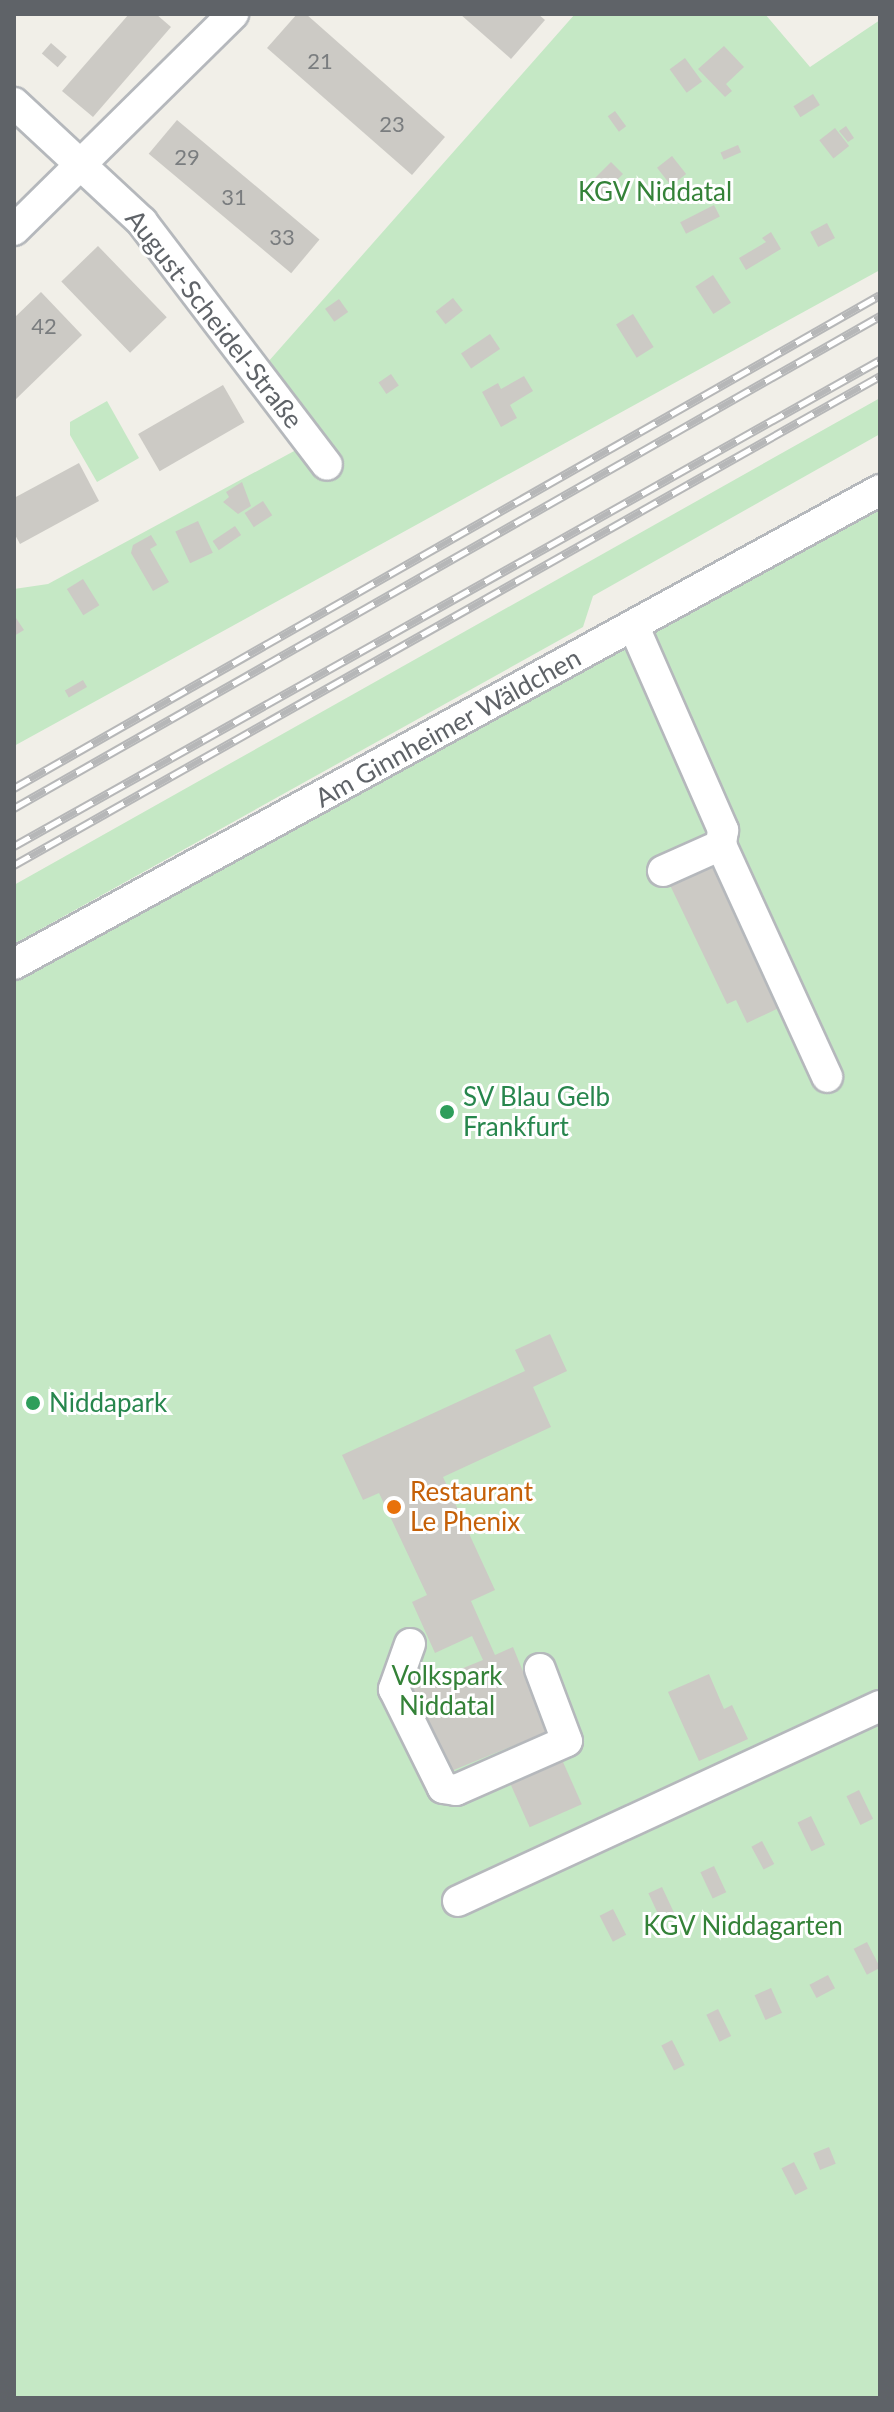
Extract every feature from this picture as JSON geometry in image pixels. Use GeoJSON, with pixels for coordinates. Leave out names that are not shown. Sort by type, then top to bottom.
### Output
{"type":"FeatureCollection","features":[{"type":"Feature","properties":{"kind":"street"},"geometry":{"type":"LineString","coordinates":[[14,230],[77,163],[233,14]]}},
{"type":"Feature","properties":{"kind":"street","name":"August-Scheidel-Straße"},"geometry":{"type":"LineString","coordinates":[[14,103],[142,222],[327,465]]}},
{"type":"Feature","properties":{"kind":"street","name":"Am Ginnheimer Wäldchen"},"geometry":{"type":"LineString","coordinates":[[14,964],[880,490]]}},
{"type":"Feature","properties":{"kind":"street"},"geometry":{"type":"LineString","coordinates":[[634,627],[723,830],[721,845],[827,1077]]}},
{"type":"Feature","properties":{"kind":"street"},"geometry":{"type":"LineString","coordinates":[[663,871],[721,845]]}},
{"type":"Feature","properties":{"kind":"street"},"geometry":{"type":"LineString","coordinates":[[410,1644],[394,1689],[443,1788],[456,1790],[567,1741],[540,1669]]}},
{"type":"Feature","properties":{"kind":"street"},"geometry":{"type":"LineString","coordinates":[[458,1901],[880,1706]]}},
{"type":"Feature","properties":{"kind":"green space","name":"KGV Niddatal"},"geometry":{"type":"Polygon","coordinates":[[[575,14],[765,14],[810,67],[880,20],[880,270],[14,746],[14,589],[48,584],[320,437],[268,362],[575,14]]]}},
{"type":"Feature","properties":{"kind":"green space"},"geometry":{"type":"Polygon","coordinates":[[[880,398],[880,434],[593,596],[583,627],[14,944],[14,885],[880,398]]]}},
{"type":"Feature","properties":{"kind":"green space"},"geometry":{"type":"Polygon","coordinates":[[[107,401],[139,458],[97,482],[70,435],[70,422],[107,401]]]}},
{"type":"Feature","properties":{"kind":"green space","name":"Volkspark Niddatal"},"geometry":{"type":"Polygon","coordinates":[[[880,497],[880,2398],[14,2398],[14,972],[880,497]]]}},
{"type":"Feature","properties":{"kind":"building"},"geometry":{"type":"Polygon","coordinates":[[[129,14],[156,14],[171,27],[93,117],[62,91],[129,14]]]}},
{"type":"Feature","properties":{"kind":"building"},"geometry":{"type":"Polygon","coordinates":[[[297,14],[306,14],[445,137],[412,175],[267,48],[297,14]]]}},
{"type":"Feature","properties":{"kind":"building"},"geometry":{"type":"Polygon","coordinates":[[[460,14],[538,14],[545,20],[511,59],[460,14]]]}},
{"type":"Feature","properties":{"kind":"building"},"geometry":{"type":"Polygon","coordinates":[[[51,43],[67,57],[58,67],[42,54],[51,43]]]}},
{"type":"Feature","properties":{"kind":"building"},"geometry":{"type":"Polygon","coordinates":[[[724,46],[744,67],[726,84],[732,91],[725,97],[698,69],[724,46]]]}},
{"type":"Feature","properties":{"kind":"building"},"geometry":{"type":"Polygon","coordinates":[[[685,58],[702,81],[687,93],[670,69],[685,58]]]}},
{"type":"Feature","properties":{"kind":"building"},"geometry":{"type":"Polygon","coordinates":[[[813,94],[820,105],[800,117],[793,106],[813,94]]]}},
{"type":"Feature","properties":{"kind":"building"},"geometry":{"type":"Polygon","coordinates":[[[615,111],[626,126],[619,132],[608,116],[615,111]]]}},
{"type":"Feature","properties":{"kind":"building"},"geometry":{"type":"Polygon","coordinates":[[[177,120],[319,240],[291,273],[149,154],[177,120]]]}},
{"type":"Feature","properties":{"kind":"building"},"geometry":{"type":"Polygon","coordinates":[[[846,126],[854,138],[848,142],[839,131],[846,126]]]}},
{"type":"Feature","properties":{"kind":"building"},"geometry":{"type":"Polygon","coordinates":[[[835,128],[849,146],[833,158],[819,140],[835,128]]]}},
{"type":"Feature","properties":{"kind":"building"},"geometry":{"type":"Polygon","coordinates":[[[738,145],[741,152],[724,160],[721,152],[738,145]]]}},
{"type":"Feature","properties":{"kind":"building"},"geometry":{"type":"Polygon","coordinates":[[[672,156],[686,174],[671,186],[657,168],[672,156]]]}},
{"type":"Feature","properties":{"kind":"building"},"geometry":{"type":"Polygon","coordinates":[[[611,162],[623,174],[595,202],[583,190],[611,162]]]}},
{"type":"Feature","properties":{"kind":"building"},"geometry":{"type":"Polygon","coordinates":[[[714,205],[720,217],[686,234],[680,222],[714,205]]]}},
{"type":"Feature","properties":{"kind":"building"},"geometry":{"type":"Polygon","coordinates":[[[827,223],[835,238],[818,247],[810,232],[827,223]]]}},
{"type":"Feature","properties":{"kind":"building"},"geometry":{"type":"Polygon","coordinates":[[[771,232],[781,249],[746,270],[739,258],[766,242],[762,238],[771,232]]]}},
{"type":"Feature","properties":{"kind":"building"},"geometry":{"type":"Polygon","coordinates":[[[98,246],[167,317],[130,353],[61,281],[98,246]]]}},
{"type":"Feature","properties":{"kind":"building"},"geometry":{"type":"Polygon","coordinates":[[[713,275],[731,303],[713,314],[695,286],[713,275]]]}},
{"type":"Feature","properties":{"kind":"building"},"geometry":{"type":"Polygon","coordinates":[[[41,292],[82,335],[14,401],[14,318],[41,292]]]}},
{"type":"Feature","properties":{"kind":"building"},"geometry":{"type":"Polygon","coordinates":[[[453,298],[463,311],[446,324],[436,312],[453,298]]]}},
{"type":"Feature","properties":{"kind":"building"},"geometry":{"type":"Polygon","coordinates":[[[339,299],[348,312],[334,322],[325,309],[339,299]]]}},
{"type":"Feature","properties":{"kind":"building"},"geometry":{"type":"Polygon","coordinates":[[[633,314],[654,347],[637,358],[616,325],[633,314]]]}},
{"type":"Feature","properties":{"kind":"building"},"geometry":{"type":"Polygon","coordinates":[[[490,334],[500,349],[471,368],[461,354],[490,334]]]}},
{"type":"Feature","properties":{"kind":"building"},"geometry":{"type":"Polygon","coordinates":[[[391,374],[399,386],[386,394],[379,382],[391,374]]]}},
{"type":"Feature","properties":{"kind":"building"},"geometry":{"type":"Polygon","coordinates":[[[524,376],[533,391],[510,405],[517,418],[501,427],[482,392],[498,383],[501,389],[524,376]]]}},
{"type":"Feature","properties":{"kind":"building"},"geometry":{"type":"Polygon","coordinates":[[[223,385],[245,422],[160,471],[138,434],[223,385]]]}},
{"type":"Feature","properties":{"kind":"building"},"geometry":{"type":"Polygon","coordinates":[[[79,463],[99,501],[20,544],[14,533],[14,498],[79,463]]]}},
{"type":"Feature","properties":{"kind":"building"},"geometry":{"type":"Polygon","coordinates":[[[242,482],[251,506],[238,514],[223,502],[229,497],[226,492],[242,482]]]}},
{"type":"Feature","properties":{"kind":"building"},"geometry":{"type":"Polygon","coordinates":[[[263,501],[272,515],[254,527],[245,513],[263,501]]]}},
{"type":"Feature","properties":{"kind":"building"},"geometry":{"type":"Polygon","coordinates":[[[198,521],[213,553],[190,563],[175,532],[198,521]]]}},
{"type":"Feature","properties":{"kind":"building"},"geometry":{"type":"Polygon","coordinates":[[[235,526],[241,535],[219,550],[213,541],[235,526]]]}},
{"type":"Feature","properties":{"kind":"building"},"geometry":{"type":"Polygon","coordinates":[[[151,535],[157,545],[150,549],[169,582],[153,591],[131,553],[133,545],[151,535]]]}},
{"type":"Feature","properties":{"kind":"building"},"geometry":{"type":"Polygon","coordinates":[[[83,579],[99,605],[83,615],[67,589],[83,579]]]}},
{"type":"Feature","properties":{"kind":"building"},"geometry":{"type":"Polygon","coordinates":[[[14,615],[24,630],[14,636],[14,615]]]}},
{"type":"Feature","properties":{"kind":"building"},"geometry":{"type":"Polygon","coordinates":[[[83,680],[87,687],[69,697],[65,690],[83,680]]]}},
{"type":"Feature","properties":{"kind":"building"},"geometry":{"type":"Polygon","coordinates":[[[717,857],[781,1007],[747,1023],[736,1000],[727,1004],[668,881],[717,857]]]}},
{"type":"Feature","properties":{"kind":"building"},"geometry":{"type":"Polygon","coordinates":[[[550,1334],[567,1371],[533,1387],[551,1427],[443,1477],[495,1590],[471,1601],[495,1655],[513,1647],[551,1740],[523,1751],[520,1743],[444,1774],[409,1690],[483,1660],[472,1636],[435,1653],[412,1602],[427,1595],[379,1493],[363,1500],[342,1455],[525,1371],[515,1350],[550,1334]]]}},
{"type":"Feature","properties":{"kind":"building"},"geometry":{"type":"Polygon","coordinates":[[[709,1674],[724,1709],[732,1705],[748,1739],[699,1761],[668,1692],[709,1674]]]}},
{"type":"Feature","properties":{"kind":"building"},"geometry":{"type":"Polygon","coordinates":[[[559,1753],[582,1804],[530,1827],[507,1776],[559,1753]]]}},
{"type":"Feature","properties":{"kind":"building"},"geometry":{"type":"Polygon","coordinates":[[[859,1790],[873,1819],[860,1825],[846,1796],[859,1790]]]}},
{"type":"Feature","properties":{"kind":"building"},"geometry":{"type":"Polygon","coordinates":[[[811,1816],[825,1845],[812,1851],[798,1823],[811,1816]]]}},
{"type":"Feature","properties":{"kind":"building"},"geometry":{"type":"Polygon","coordinates":[[[762,1841],[774,1864],[764,1870],[751,1847],[762,1841]]]}},
{"type":"Feature","properties":{"kind":"building"},"geometry":{"type":"Polygon","coordinates":[[[714,1866],[726,1892],[713,1899],[700,1872],[714,1866]]]}},
{"type":"Feature","properties":{"kind":"building"},"geometry":{"type":"Polygon","coordinates":[[[662,1887],[675,1915],[662,1921],[648,1893],[662,1887]]]}},
{"type":"Feature","properties":{"kind":"building"},"geometry":{"type":"Polygon","coordinates":[[[613,1909],[626,1935],[613,1942],[600,1916],[613,1909]]]}},
{"type":"Feature","properties":{"kind":"building"},"geometry":{"type":"Polygon","coordinates":[[[867,1942],[880,1968],[867,1975],[854,1949],[867,1942]]]}},
{"type":"Feature","properties":{"kind":"building"},"geometry":{"type":"Polygon","coordinates":[[[828,1975],[835,1988],[817,1998],[809,1985],[828,1975]]]}},
{"type":"Feature","properties":{"kind":"building"},"geometry":{"type":"Polygon","coordinates":[[[771,1988],[782,2013],[766,2020],[755,1995],[771,1988]]]}},
{"type":"Feature","properties":{"kind":"building"},"geometry":{"type":"Polygon","coordinates":[[[718,2009],[731,2036],[719,2042],[706,2015],[718,2009]]]}},
{"type":"Feature","properties":{"kind":"building"},"geometry":{"type":"Polygon","coordinates":[[[672,2040],[685,2065],[674,2070],[661,2045],[672,2040]]]}},
{"type":"Feature","properties":{"kind":"building"},"geometry":{"type":"Polygon","coordinates":[[[829,2147],[836,2164],[820,2170],[813,2153],[829,2147]]]}},
{"type":"Feature","properties":{"kind":"building"},"geometry":{"type":"Polygon","coordinates":[[[794,2162],[808,2189],[795,2195],[782,2168],[794,2162]]]}},
{"type":"Feature","properties":{"kind":"railway"},"geometry":{"type":"LineString","coordinates":[[14,788],[880,295]]}},
{"type":"Feature","properties":{"kind":"railway"},"geometry":{"type":"LineString","coordinates":[[14,808],[880,316]]}},
{"type":"Feature","properties":{"kind":"railway"},"geometry":{"type":"LineString","coordinates":[[14,846],[880,360]]}},
{"type":"Feature","properties":{"kind":"railway"},"geometry":{"type":"LineString","coordinates":[[14,865],[880,376]]}},
{"type":"Feature","properties":{"kind":"place","name":"SV Blau Gelb Frankfurt"},"geometry":{"type":"Point","coordinates":[447,1112]}},
{"type":"Feature","properties":{"kind":"place","name":"Niddapark"},"geometry":{"type":"Point","coordinates":[33,1403]}},
{"type":"Feature","properties":{"kind":"place","name":"Restaurant Le Phenix"},"geometry":{"type":"Point","coordinates":[394,1507]}},
{"type":"Feature","properties":{"kind":"park label","name":"KGV Niddagarten"},"geometry":{"type":"Point","coordinates":[743,1926]}}]}
